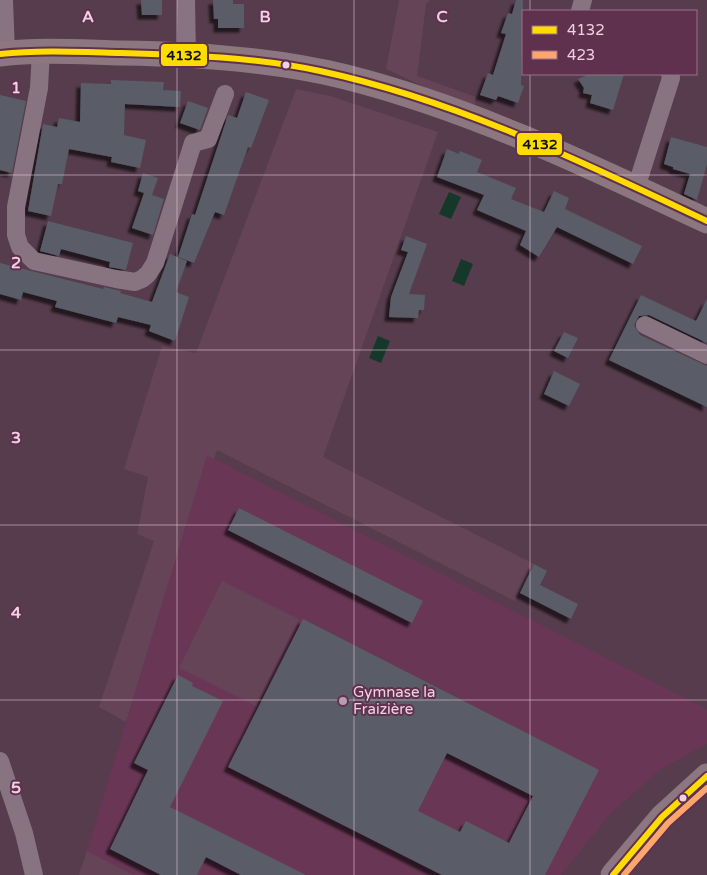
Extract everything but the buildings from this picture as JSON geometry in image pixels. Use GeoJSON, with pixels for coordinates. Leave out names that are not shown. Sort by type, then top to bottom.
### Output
{"type":"FeatureCollection","features":[{"type":"Feature","properties":{"kind":"street"},"geometry":{"type":"LineString","coordinates":[[4,0],[3,53],[41,51],[187,55],[307,69],[392,90],[538,142],[707,221]]}},
{"type":"Feature","properties":{"kind":"street"},"geometry":{"type":"LineString","coordinates":[[186,0],[187,55]]}},
{"type":"Feature","properties":{"kind":"street"},"geometry":{"type":"LineString","coordinates":[[41,51],[39,88],[16,217],[16,235],[20,247],[34,261],[135,282],[148,274],[161,246],[192,143],[208,140],[225,94]]}},
{"type":"Feature","properties":{"kind":"street"},"geometry":{"type":"LineString","coordinates":[[636,188],[671,78],[670,75]]}},
{"type":"Feature","properties":{"kind":"street"},"geometry":{"type":"LineString","coordinates":[[645,325],[707,355]]}},
{"type":"Feature","properties":{"kind":"street"},"geometry":{"type":"LineString","coordinates":[[0,761],[24,833],[34,875]]}},
{"type":"Feature","properties":{"kind":"street"},"geometry":{"type":"LineString","coordinates":[[612,875],[662,817],[707,776]]}},
{"type":"Feature","properties":{"kind":"shaded area"},"geometry":{"type":"Polygon","coordinates":[[[399,0],[430,0],[426,4],[417,76],[476,97],[474,110],[386,69],[399,0]]]}},
{"type":"Feature","properties":{"kind":"shaded area"},"geometry":{"type":"Polygon","coordinates":[[[296,89],[330,96],[438,132],[323,457],[534,564],[515,601],[217,450],[214,459],[207,456],[126,722],[99,707],[154,541],[137,534],[148,477],[124,469],[162,346],[196,353],[296,89]]]}},
{"type":"Feature","properties":{"kind":"shaded area"},"geometry":{"type":"Polygon","coordinates":[[[449,192],[461,197],[451,219],[439,214],[449,192]]]}},
{"type":"Feature","properties":{"kind":"shaded area"},"geometry":{"type":"Polygon","coordinates":[[[461,259],[473,264],[464,286],[452,281],[461,259]]]}},
{"type":"Feature","properties":{"kind":"shaded area"},"geometry":{"type":"Polygon","coordinates":[[[378,336],[390,341],[381,363],[369,358],[378,336]]]}},
{"type":"Feature","properties":{"kind":"shaded area"},"geometry":{"type":"Polygon","coordinates":[[[207,455],[707,709],[707,744],[660,770],[610,814],[561,875],[134,875],[87,851],[207,455]]]}},
{"type":"Feature","properties":{"kind":"shaded area"},"geometry":{"type":"Polygon","coordinates":[[[222,581],[299,619],[256,706],[179,668],[222,581]]]}},
{"type":"Feature","properties":{"kind":"shaded area"},"geometry":{"type":"Polygon","coordinates":[[[87,851],[134,875],[79,875],[87,851]]]}},
{"type":"Feature","properties":{"kind":"transit line","name":"4132"},"geometry":{"type":"LineString","coordinates":[[0,54],[60,52],[196,56],[296,66],[371,83],[420,98],[518,135],[707,221]]}},
{"type":"Feature","properties":{"kind":"transit line","name":"4132"},"geometry":{"type":"LineString","coordinates":[[613,875],[662,817],[707,776]]}},
{"type":"Feature","properties":{"kind":"transit line","name":"423"},"geometry":{"type":"LineString","coordinates":[[624,875],[668,823],[707,788]]}},
{"type":"Feature","properties":{"kind":"place","name":"Gymnase la Fraizière"},"geometry":{"type":"Point","coordinates":[343,701]}}]}
